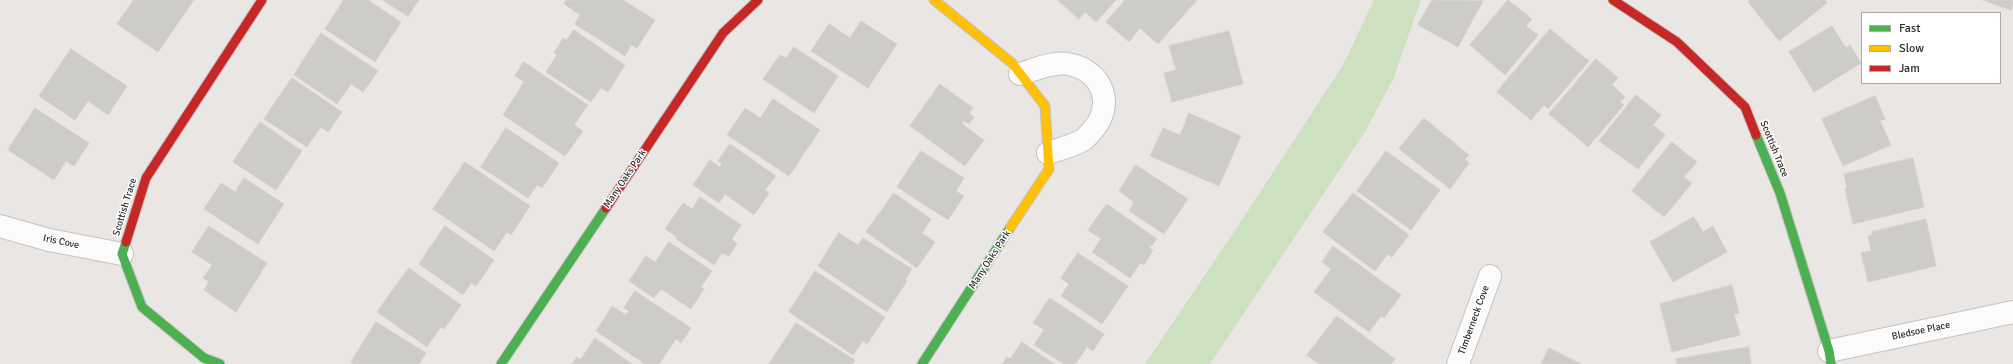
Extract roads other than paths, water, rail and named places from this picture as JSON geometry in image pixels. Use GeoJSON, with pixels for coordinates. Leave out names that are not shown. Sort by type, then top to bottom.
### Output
{"type":"FeatureCollection","features":[{"type":"Feature","properties":{"kind":"street","name":"Scottish Trace"},"geometry":{"type":"LineString","coordinates":[[122,254],[146,178],[262,0]]}},
{"type":"Feature","properties":{"kind":"street","name":"Many Oaks Park"},"geometry":{"type":"LineString","coordinates":[[501,364],[723,33],[758,0]]}},
{"type":"Feature","properties":{"kind":"street","name":"Many Oaks Park"},"geometry":{"type":"LineString","coordinates":[[922,364],[1049,168],[1045,106],[1012,64],[934,0]]}},
{"type":"Feature","properties":{"kind":"street","name":"Scottish Trace"},"geometry":{"type":"LineString","coordinates":[[1613,0],[1677,42],[1745,107],[1780,193],[1830,357]]}},
{"type":"Feature","properties":{"kind":"street"},"geometry":{"type":"LineString","coordinates":[[1020,74],[1047,66],[1066,63],[1086,69],[1099,82],[1105,103],[1100,122],[1083,140],[1048,153]]}},
{"type":"Feature","properties":{"kind":"street","name":"Iris Cove"},"geometry":{"type":"LineString","coordinates":[[0,226],[49,240],[122,254]]}},
{"type":"Feature","properties":{"kind":"street"},"geometry":{"type":"LineString","coordinates":[[122,254],[142,307],[204,358],[220,364]]}},
{"type":"Feature","properties":{"kind":"street","name":"Timberneck Cove"},"geometry":{"type":"LineString","coordinates":[[1458,364],[1490,276]]}},
{"type":"Feature","properties":{"kind":"street","name":"Bledsoe Place"},"geometry":{"type":"LineString","coordinates":[[1830,357],[2013,312]]}}]}
